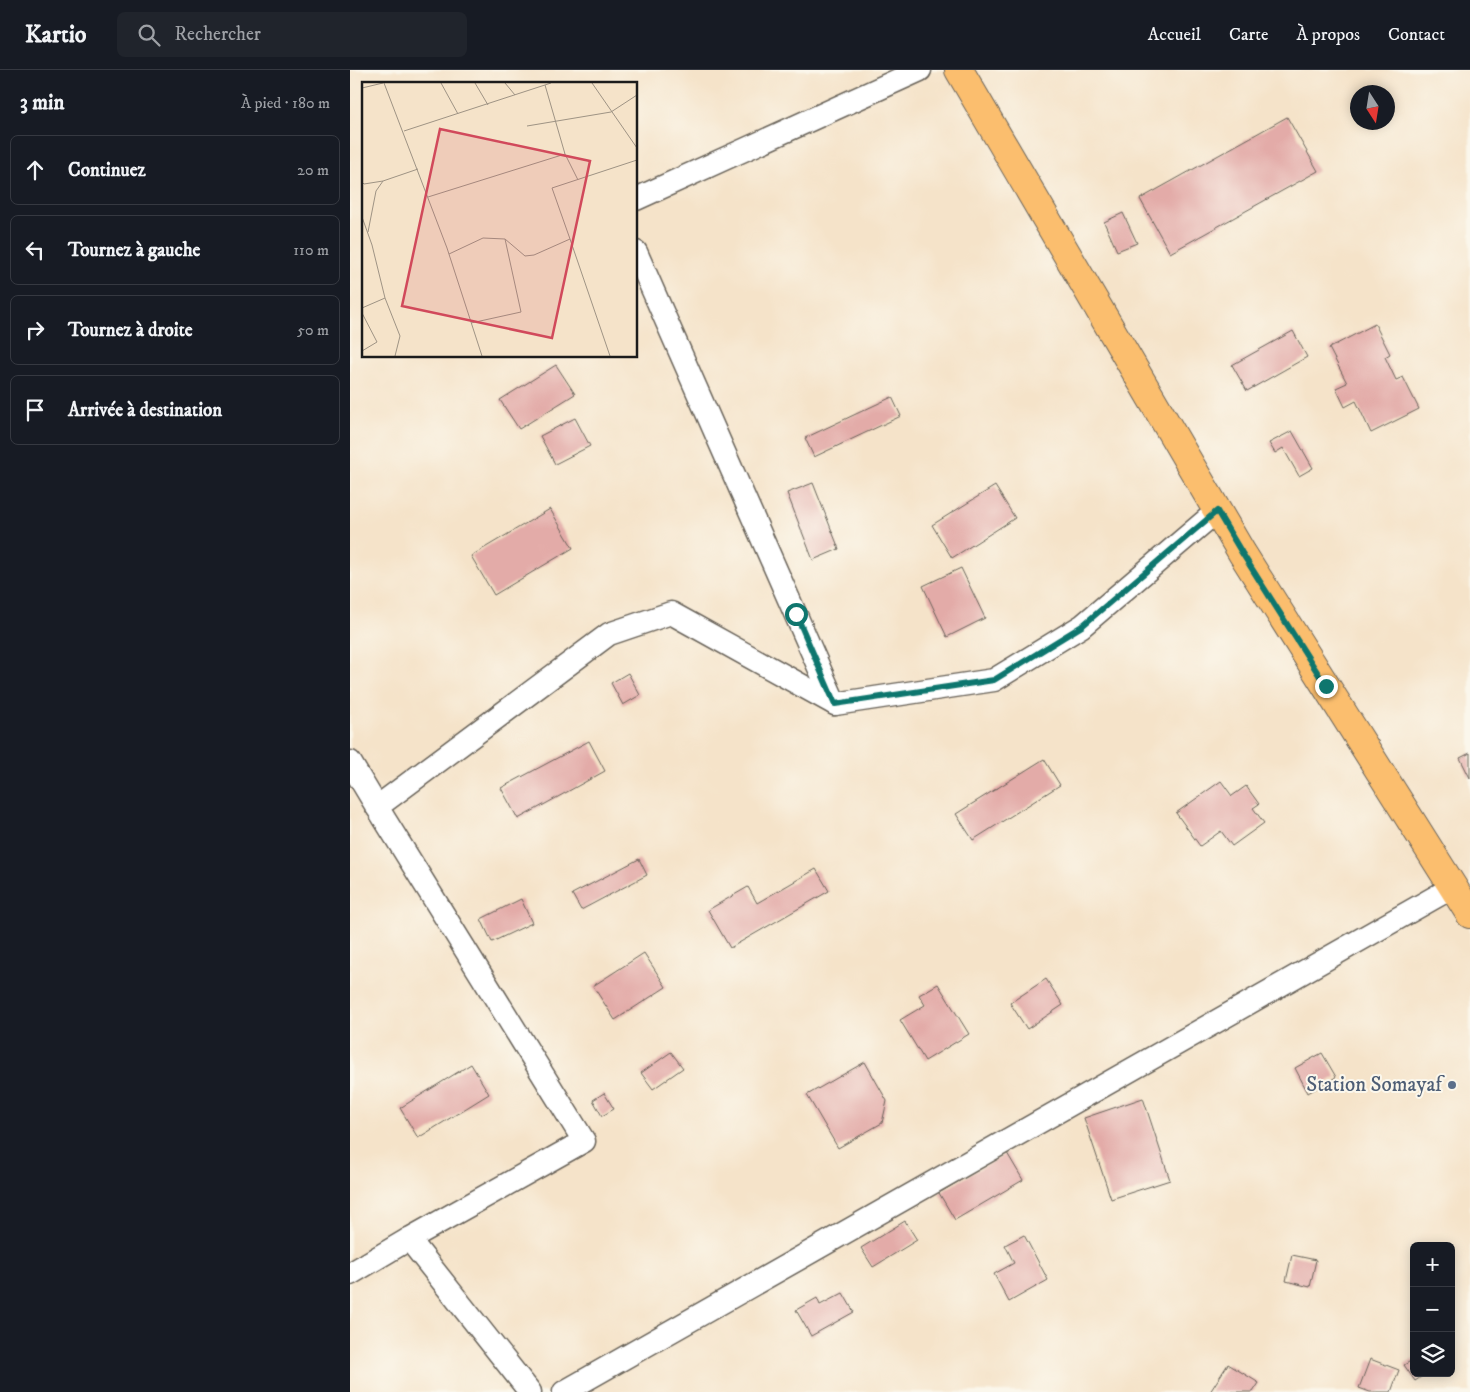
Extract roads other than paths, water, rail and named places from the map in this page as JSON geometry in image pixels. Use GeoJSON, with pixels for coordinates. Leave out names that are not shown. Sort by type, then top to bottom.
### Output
{"type":"FeatureCollection","features":[{"type":"Feature","properties":{"kind":"main road"},"geometry":{"type":"LineString","coordinates":[[959,70],[1242,553],[1470,914]]}},
{"type":"Feature","properties":{"kind":"street"},"geometry":{"type":"LineString","coordinates":[[638,198],[920,70]]}},
{"type":"Feature","properties":{"kind":"street"},"geometry":{"type":"LineString","coordinates":[[638,257],[835,704]]}},
{"type":"Feature","properties":{"kind":"street"},"geometry":{"type":"LineString","coordinates":[[377,807],[609,634],[671,613],[835,704],[994,680],[1082,626],[1217,511]]}},
{"type":"Feature","properties":{"kind":"street"},"geometry":{"type":"LineString","coordinates":[[350,762],[584,1141],[350,1274]]}},
{"type":"Feature","properties":{"kind":"street"},"geometry":{"type":"LineString","coordinates":[[564,1392],[1453,887]]}},
{"type":"Feature","properties":{"kind":"street"},"geometry":{"type":"LineString","coordinates":[[409,1239],[530,1392]]}},
{"type":"Feature","properties":{"kind":"place","name":"Station Somayaf"},"geometry":{"type":"Point","coordinates":[1452,1085]}}]}
